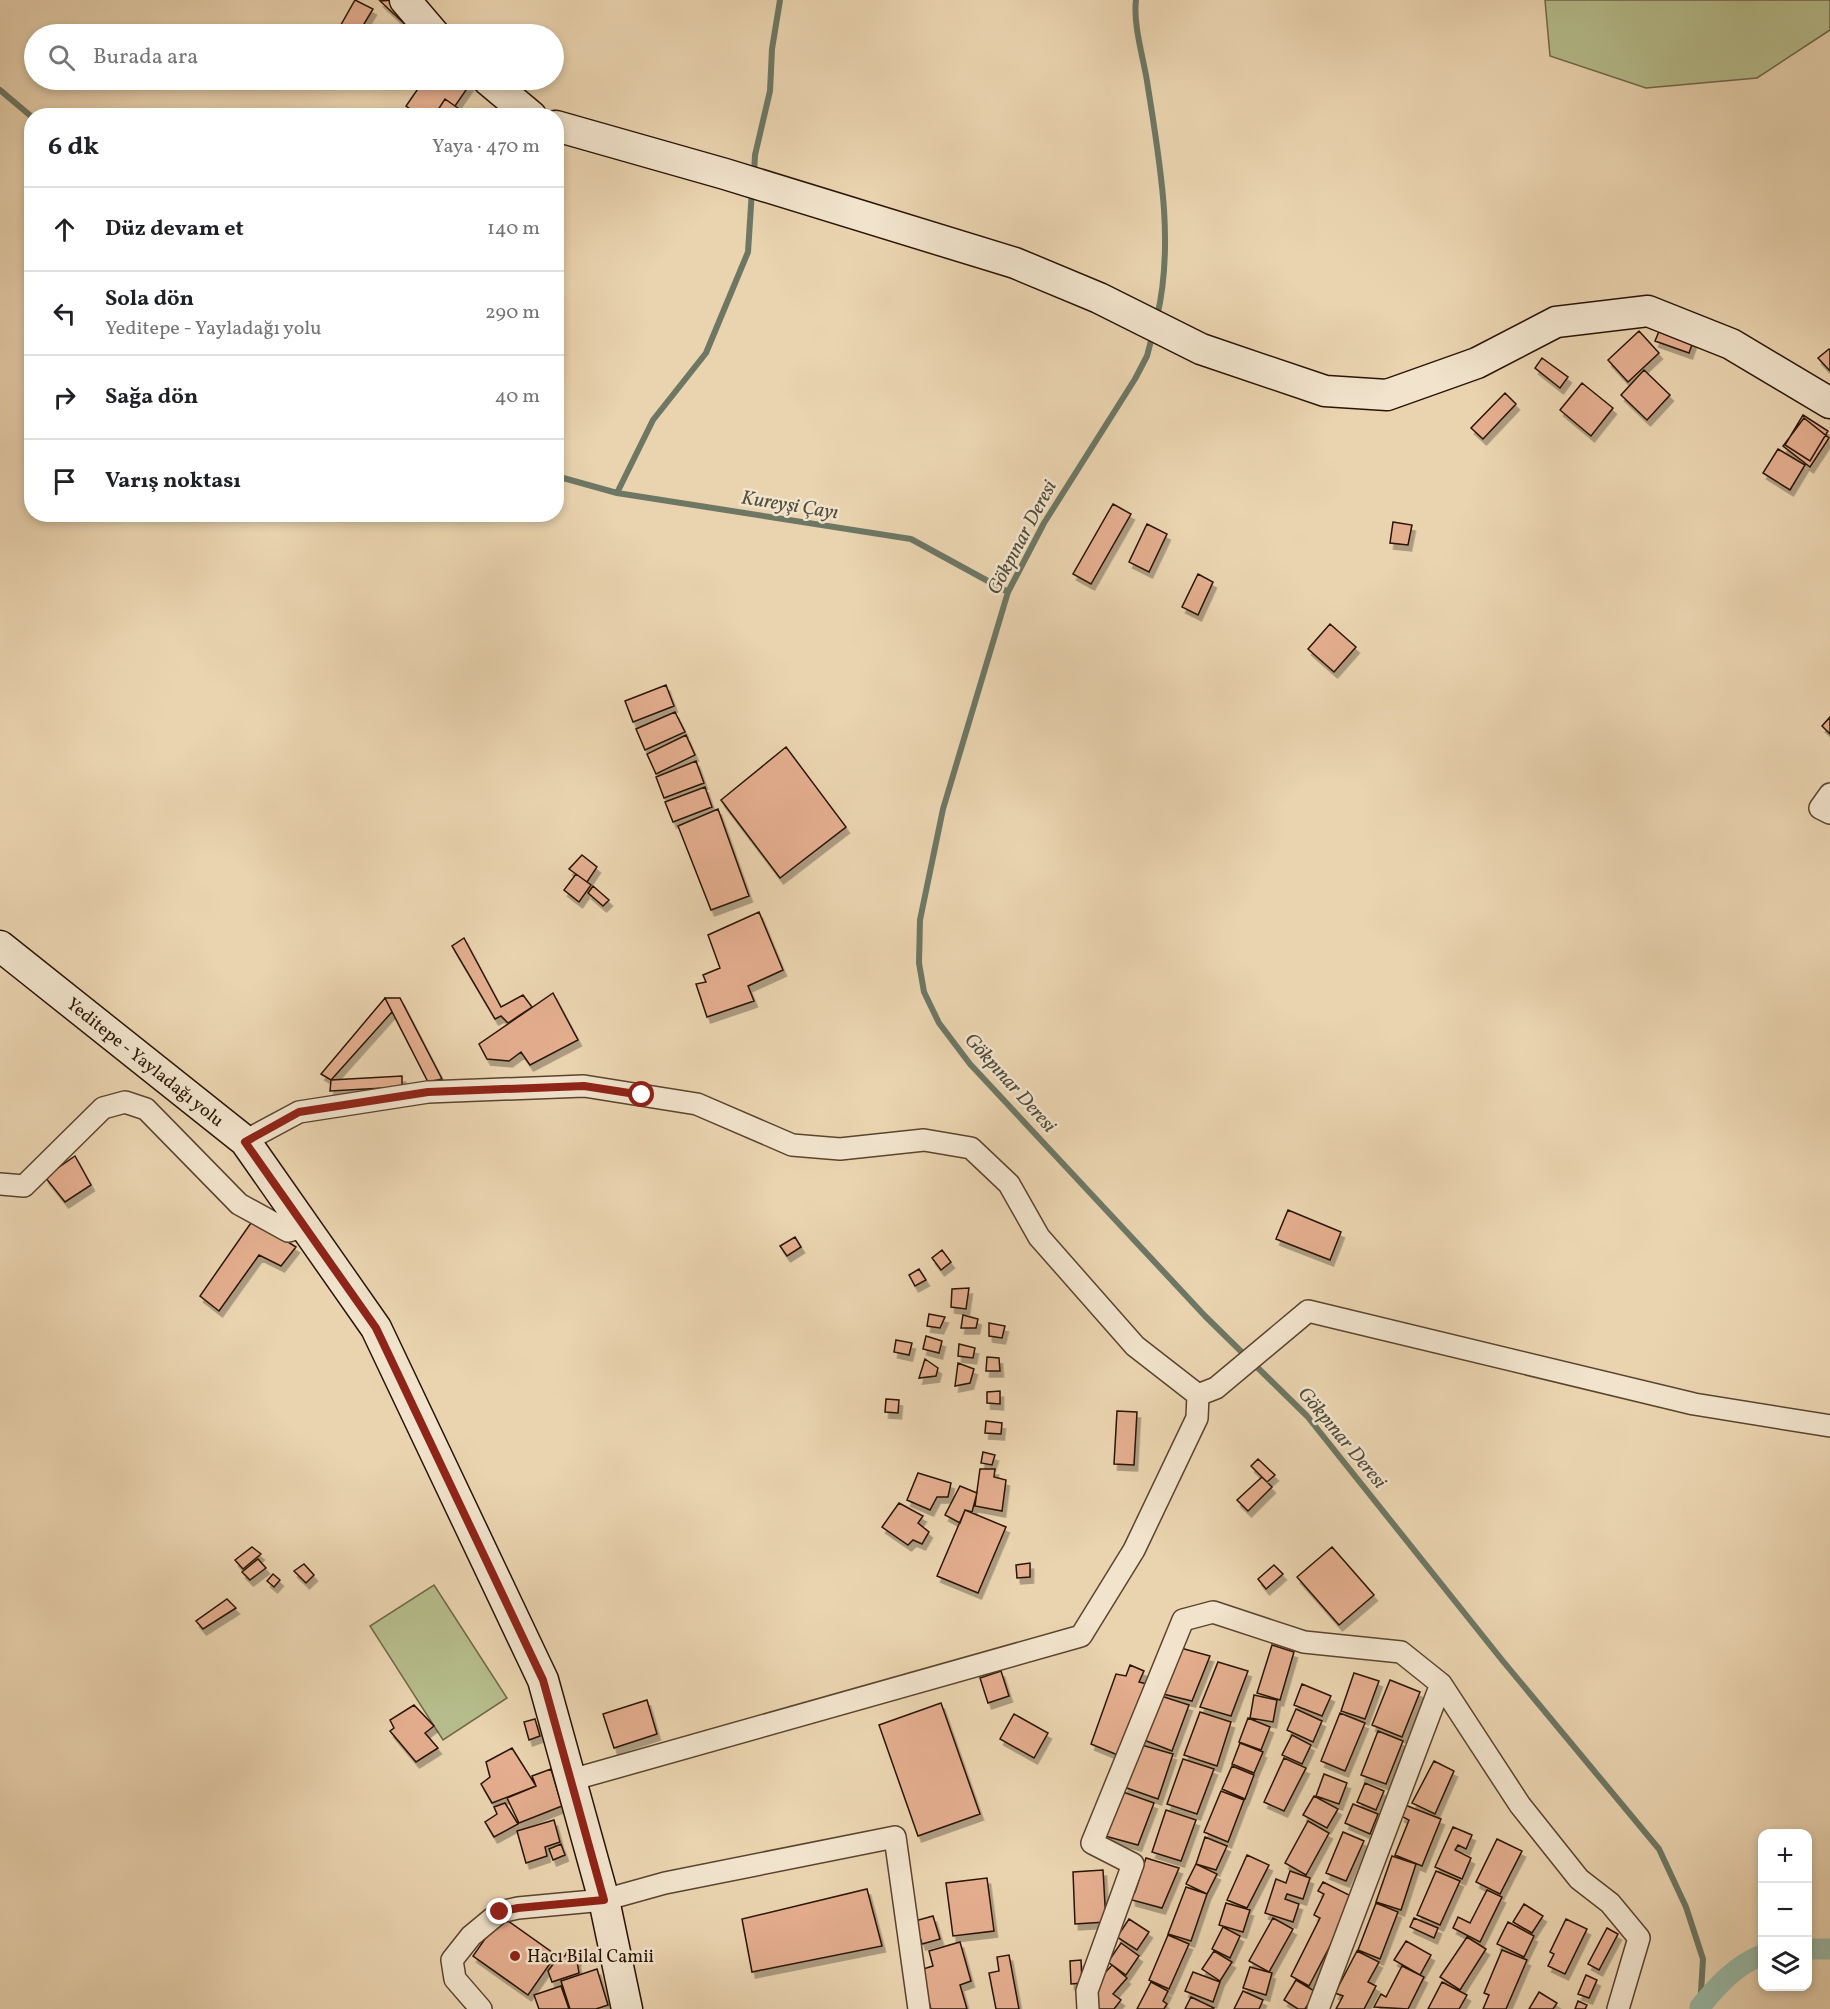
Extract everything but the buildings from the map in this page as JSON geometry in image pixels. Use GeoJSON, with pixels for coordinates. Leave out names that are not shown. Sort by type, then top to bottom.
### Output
{"type":"FeatureCollection","features":[{"type":"Feature","properties":{"kind":"street"},"geometry":{"type":"LineString","coordinates":[[405,0],[425,24]]}},
{"type":"Feature","properties":{"kind":"street"},"geometry":{"type":"LineString","coordinates":[[500,90],[521,108]]}},
{"type":"Feature","properties":{"kind":"street"},"geometry":{"type":"LineString","coordinates":[[564,128],[725,174],[1015,263],[1099,298],[1201,349],[1325,391],[1387,394],[1477,363],[1556,321],[1648,311],[1731,344],[1830,403]]}},
{"type":"Feature","properties":{"kind":"street"},"geometry":{"type":"LineString","coordinates":[[1830,794],[1820,808],[1830,813]]}},
{"type":"Feature","properties":{"kind":"street","name":"Yeditepe - Yayladağı yolu"},"geometry":{"type":"LineString","coordinates":[[0,946],[245,1142],[376,1328],[543,1680],[604,1900],[627,2009]]}},
{"type":"Feature","properties":{"kind":"street"},"geometry":{"type":"LineString","coordinates":[[245,1142],[299,1112],[428,1092],[584,1086],[697,1104],[792,1145],[840,1149],[924,1140],[971,1148],[1009,1184],[1039,1238],[1135,1346],[1207,1392]]}},
{"type":"Feature","properties":{"kind":"street"},"geometry":{"type":"LineString","coordinates":[[0,1184],[24,1186],[103,1108],[125,1102],[146,1109],[239,1204],[288,1231],[305,1227]]}},
{"type":"Feature","properties":{"kind":"street"},"geometry":{"type":"LineString","coordinates":[[570,1780],[1081,1636],[1134,1550],[1197,1418],[1207,1392],[1308,1311],[1694,1404],[1830,1426]]}},
{"type":"Feature","properties":{"kind":"street"},"geometry":{"type":"LineString","coordinates":[[1088,2009],[1087,1991],[1132,1864],[1092,1843],[1184,1620],[1213,1612],[1304,1642],[1401,1652],[1441,1684],[1527,1814],[1579,1879],[1610,1903],[1639,1938],[1618,2009]]}},
{"type":"Feature","properties":{"kind":"street"},"geometry":{"type":"LineString","coordinates":[[1318,2009],[1441,1684]]}},
{"type":"Feature","properties":{"kind":"street"},"geometry":{"type":"LineString","coordinates":[[481,2009],[455,1979],[452,1959],[471,1936],[500,1912],[518,1908],[604,1900],[665,1883],[896,1837],[919,2009]]}},
{"type":"Feature","properties":{"kind":"green space"},"geometry":{"type":"Polygon","coordinates":[[[1545,0],[1830,0],[1830,30],[1757,78],[1646,88],[1550,56],[1545,0]]]}},
{"type":"Feature","properties":{"kind":"green space"},"geometry":{"type":"Polygon","coordinates":[[[434,1585],[507,1698],[443,1740],[370,1626],[434,1585]]]}},
{"type":"Feature","properties":{"kind":"waterway"},"geometry":{"type":"LineString","coordinates":[[754,174],[755,155],[770,91],[772,49],[780,0]]}},
{"type":"Feature","properties":{"kind":"waterway","name":"Gökpınar Deresi"},"geometry":{"type":"LineString","coordinates":[[1136,0],[1137,30],[1152,110],[1165,229],[1165,259],[1157,317]]}},
{"type":"Feature","properties":{"kind":"waterway","name":"Kureyşi Çayı"},"geometry":{"type":"LineString","coordinates":[[0,90],[24,110]]}},
{"type":"Feature","properties":{"kind":"waterway"},"geometry":{"type":"LineString","coordinates":[[617,493],[653,420],[706,353],[748,252],[752,190]]}},
{"type":"Feature","properties":{"kind":"waterway","name":"Gökpınar Deresi"},"geometry":{"type":"LineString","coordinates":[[1153,333],[1147,356],[1135,379],[1044,523],[1008,592],[943,809],[920,920],[919,963],[924,992],[939,1023],[970,1064],[1205,1316],[1307,1416],[1502,1660],[1659,1849],[1686,1907],[1703,1959],[1700,2009]]}},
{"type":"Feature","properties":{"kind":"waterway","name":"Kureyşi Çayı"},"geometry":{"type":"LineString","coordinates":[[564,478],[617,493],[911,539],[1008,592]]}},
{"type":"Feature","properties":{"kind":"waterway"},"geometry":{"type":"LineString","coordinates":[[1812,1949],[1830,1949]]}},
{"type":"Feature","properties":{"kind":"waterway"},"geometry":{"type":"LineString","coordinates":[[1700,2007],[1728,1976],[1758,1957]]}},
{"type":"Feature","properties":{"kind":"place","name":"Hacı Bilal Camii"},"geometry":{"type":"Point","coordinates":[515,1956]}},
{"type":"Feature","properties":{"kind":"route"},"geometry":{"type":"LineString","coordinates":[[500,1912],[518,1908],[604,1900],[543,1680],[376,1328],[245,1142],[299,1112],[428,1092],[584,1086],[642,1095]]}}]}
